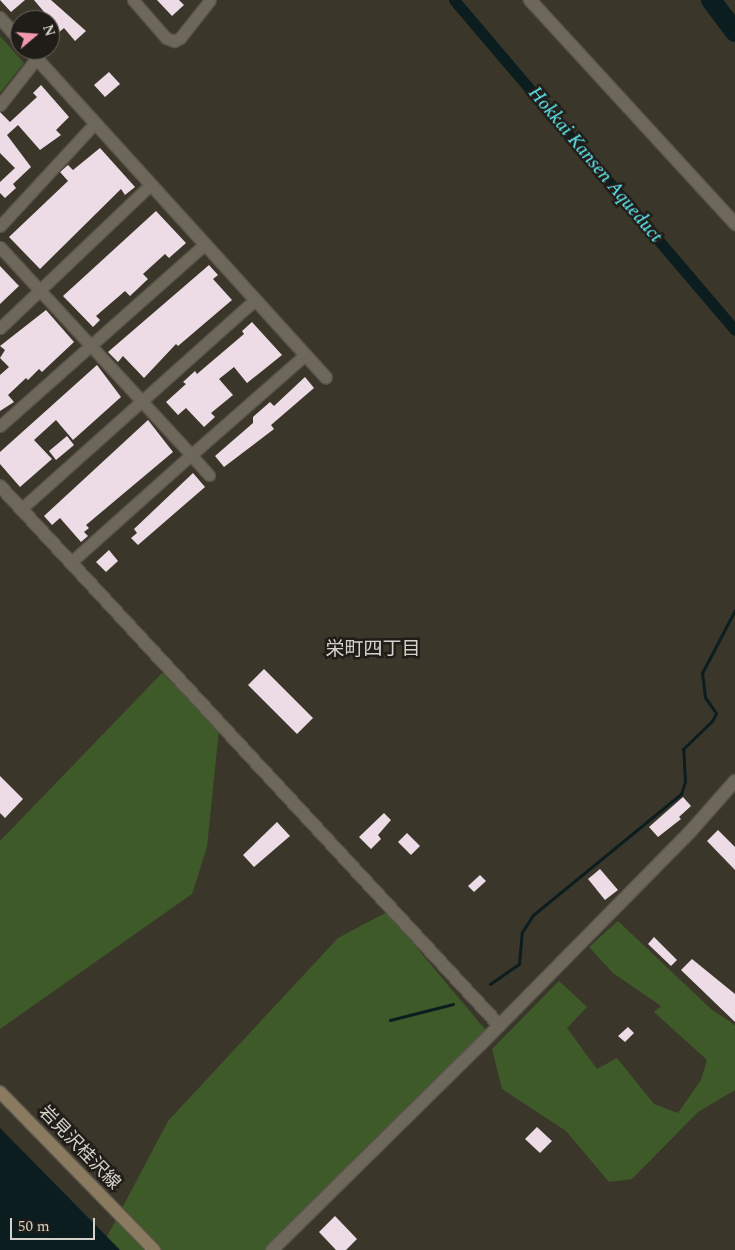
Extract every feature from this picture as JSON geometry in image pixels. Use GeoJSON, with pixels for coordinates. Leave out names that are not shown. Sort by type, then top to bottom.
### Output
{"type":"FeatureCollection","features":[{"type":"Feature","properties":{"kind":"main road","name":"岩見沢桂沢線"},"geometry":{"type":"LineString","coordinates":[[0,1092],[154,1250]]}},
{"type":"Feature","properties":{"kind":"street"},"geometry":{"type":"LineString","coordinates":[[133,0],[166,38],[174,40],[180,38],[210,0]]}},
{"type":"Feature","properties":{"kind":"street"},"geometry":{"type":"LineString","coordinates":[[530,0],[735,224]]}},
{"type":"Feature","properties":{"kind":"street"},"geometry":{"type":"LineString","coordinates":[[0,18],[10,29]]}},
{"type":"Feature","properties":{"kind":"street"},"geometry":{"type":"LineString","coordinates":[[0,106],[28,60]]}},
{"type":"Feature","properties":{"kind":"street"},"geometry":{"type":"LineString","coordinates":[[37,60],[326,378]]}},
{"type":"Feature","properties":{"kind":"street"},"geometry":{"type":"LineString","coordinates":[[0,226],[95,123]]}},
{"type":"Feature","properties":{"kind":"street"},"geometry":{"type":"LineString","coordinates":[[0,328],[150,185]]}},
{"type":"Feature","properties":{"kind":"street"},"geometry":{"type":"LineString","coordinates":[[0,426],[89,344],[205,244]]}},
{"type":"Feature","properties":{"kind":"street"},"geometry":{"type":"LineString","coordinates":[[0,247],[209,475]]}},
{"type":"Feature","properties":{"kind":"street"},"geometry":{"type":"LineString","coordinates":[[21,509],[255,300]]}},
{"type":"Feature","properties":{"kind":"street"},"geometry":{"type":"LineString","coordinates":[[70,563],[305,355]]}},
{"type":"Feature","properties":{"kind":"street"},"geometry":{"type":"LineString","coordinates":[[0,486],[499,1025]]}},
{"type":"Feature","properties":{"kind":"street"},"geometry":{"type":"LineString","coordinates":[[272,1250],[690,832],[735,781]]}},
{"type":"Feature","properties":{"kind":"green space"},"geometry":{"type":"Polygon","coordinates":[[[0,36],[10,47],[10,60],[21,60],[24,63],[0,93],[0,36]]]}},
{"type":"Feature","properties":{"kind":"green space"},"geometry":{"type":"Polygon","coordinates":[[[162,673],[219,729],[207,847],[192,894],[0,1029],[0,841],[162,673]]]}},
{"type":"Feature","properties":{"kind":"green space"},"geometry":{"type":"Polygon","coordinates":[[[387,912],[488,1033],[436,1097],[266,1250],[100,1250],[168,1121],[338,938],[387,912]]]}},
{"type":"Feature","properties":{"kind":"green space"},"geometry":{"type":"Polygon","coordinates":[[[618,921],[711,1009],[735,1025],[735,1090],[698,1112],[632,1179],[609,1182],[566,1131],[502,1089],[492,1049],[559,981],[587,1007],[567,1028],[597,1069],[617,1058],[654,1104],[678,1113],[701,1080],[707,1060],[654,1012],[661,1006],[613,973],[589,947],[618,921]]]}},
{"type":"Feature","properties":{"kind":"shaded area"},"geometry":{"type":"Polygon","coordinates":[[[0,1128],[120,1250],[0,1250],[0,1128]]]}},
{"type":"Feature","properties":{"kind":"building"},"geometry":{"type":"Polygon","coordinates":[[[0,0],[25,0],[13,10],[10,11],[0,0]]]}},
{"type":"Feature","properties":{"kind":"building"},"geometry":{"type":"Polygon","coordinates":[[[34,0],[51,0],[86,31],[75,41],[64,28],[60,31],[60,10],[42,10],[34,0]]]}},
{"type":"Feature","properties":{"kind":"building"},"geometry":{"type":"Polygon","coordinates":[[[157,0],[179,0],[184,5],[172,16],[157,0]]]}},
{"type":"Feature","properties":{"kind":"building"},"geometry":{"type":"Polygon","coordinates":[[[109,72],[120,84],[105,97],[94,85],[109,72]]]}},
{"type":"Feature","properties":{"kind":"building"},"geometry":{"type":"Polygon","coordinates":[[[41,85],[69,117],[56,130],[61,135],[40,150],[18,125],[7,135],[31,167],[13,184],[16,188],[5,198],[0,193],[0,182],[15,168],[0,153],[0,112],[10,122],[37,97],[33,93],[41,85]]]}},
{"type":"Feature","properties":{"kind":"building"},"geometry":{"type":"Polygon","coordinates":[[[100,148],[135,187],[125,195],[121,189],[40,269],[9,237],[68,181],[60,172],[68,165],[73,170],[100,148]]]}},
{"type":"Feature","properties":{"kind":"building"},"geometry":{"type":"Polygon","coordinates":[[[156,211],[186,243],[169,258],[165,254],[143,274],[148,279],[130,296],[125,291],[96,316],[100,320],[93,327],[63,296],[156,211]]]}},
{"type":"Feature","properties":{"kind":"building"},"geometry":{"type":"Polygon","coordinates":[[[209,265],[218,275],[213,279],[232,300],[178,346],[176,344],[144,378],[123,356],[118,362],[108,352],[209,265]]]}},
{"type":"Feature","properties":{"kind":"building"},"geometry":{"type":"Polygon","coordinates":[[[0,266],[19,286],[0,304],[0,266]]]}},
{"type":"Feature","properties":{"kind":"building"},"geometry":{"type":"Polygon","coordinates":[[[46,310],[74,342],[42,372],[39,369],[28,380],[26,378],[8,395],[14,402],[0,411],[0,375],[9,367],[0,358],[5,350],[0,346],[46,310]]]}},
{"type":"Feature","properties":{"kind":"building"},"geometry":{"type":"Polygon","coordinates":[[[252,322],[282,355],[247,383],[234,367],[219,379],[233,395],[211,413],[215,417],[204,427],[186,408],[178,415],[166,402],[186,384],[183,382],[195,371],[197,374],[244,334],[242,331],[252,322]]]}},
{"type":"Feature","properties":{"kind":"building"},"geometry":{"type":"Polygon","coordinates":[[[97,365],[121,397],[73,440],[56,420],[34,440],[52,459],[20,487],[0,464],[0,452],[97,365]]]}},
{"type":"Feature","properties":{"kind":"building"},"geometry":{"type":"Polygon","coordinates":[[[305,377],[314,388],[271,425],[274,429],[224,467],[215,456],[253,423],[253,417],[270,402],[274,406],[305,377]]]}},
{"type":"Feature","properties":{"kind":"building"},"geometry":{"type":"Polygon","coordinates":[[[148,420],[173,452],[86,525],[89,528],[84,532],[88,536],[81,542],[60,518],[52,525],[44,516],[148,420]]]}},
{"type":"Feature","properties":{"kind":"building"},"geometry":{"type":"Polygon","coordinates":[[[67,436],[74,445],[56,460],[49,451],[67,436]]]}},
{"type":"Feature","properties":{"kind":"building"},"geometry":{"type":"Polygon","coordinates":[[[193,473],[205,487],[138,545],[131,538],[137,533],[134,529],[193,473]]]}},
{"type":"Feature","properties":{"kind":"building"},"geometry":{"type":"Polygon","coordinates":[[[109,550],[118,561],[106,572],[96,562],[109,550]]]}},
{"type":"Feature","properties":{"kind":"building"},"geometry":{"type":"Polygon","coordinates":[[[264,669],[313,718],[297,734],[248,685],[264,669]]]}},
{"type":"Feature","properties":{"kind":"building"},"geometry":{"type":"Polygon","coordinates":[[[0,776],[23,799],[5,818],[0,813],[0,776]]]}},
{"type":"Feature","properties":{"kind":"building"},"geometry":{"type":"Polygon","coordinates":[[[683,797],[691,806],[679,817],[681,819],[658,837],[649,827],[683,797]]]}},
{"type":"Feature","properties":{"kind":"building"},"geometry":{"type":"Polygon","coordinates":[[[384,813],[391,820],[378,835],[381,839],[371,849],[359,837],[384,813]]]}},
{"type":"Feature","properties":{"kind":"building"},"geometry":{"type":"Polygon","coordinates":[[[277,822],[290,836],[254,867],[243,855],[277,822]]]}},
{"type":"Feature","properties":{"kind":"building"},"geometry":{"type":"Polygon","coordinates":[[[718,830],[735,847],[735,870],[707,841],[718,830]]]}},
{"type":"Feature","properties":{"kind":"building"},"geometry":{"type":"Polygon","coordinates":[[[407,833],[420,846],[411,855],[398,842],[407,833]]]}},
{"type":"Feature","properties":{"kind":"building"},"geometry":{"type":"Polygon","coordinates":[[[600,869],[618,890],[605,900],[588,879],[600,869]]]}},
{"type":"Feature","properties":{"kind":"building"},"geometry":{"type":"Polygon","coordinates":[[[480,875],[486,881],[474,892],[468,886],[480,875]]]}},
{"type":"Feature","properties":{"kind":"building"},"geometry":{"type":"Polygon","coordinates":[[[654,937],[677,960],[671,966],[648,944],[654,937]]]}},
{"type":"Feature","properties":{"kind":"building"},"geometry":{"type":"Polygon","coordinates":[[[692,959],[735,994],[735,1022],[681,970],[692,959]]]}},
{"type":"Feature","properties":{"kind":"building"},"geometry":{"type":"Polygon","coordinates":[[[628,1027],[634,1033],[625,1042],[618,1036],[628,1027]]]}},
{"type":"Feature","properties":{"kind":"building"},"geometry":{"type":"Polygon","coordinates":[[[537,1127],[552,1141],[540,1153],[525,1139],[537,1127]]]}},
{"type":"Feature","properties":{"kind":"building"},"geometry":{"type":"Polygon","coordinates":[[[335,1216],[357,1239],[346,1250],[336,1250],[319,1232],[335,1216]]]}},
{"type":"Feature","properties":{"kind":"waterway","name":"Hokkai Kansen Aqueduct"},"geometry":{"type":"LineString","coordinates":[[454,0],[735,330]]}},
{"type":"Feature","properties":{"kind":"waterway"},"geometry":{"type":"LineString","coordinates":[[711,0],[735,32]]}},
{"type":"Feature","properties":{"kind":"waterway"},"geometry":{"type":"LineString","coordinates":[[490,984],[519,964],[522,932],[533,915],[681,794],[685,782],[683,749],[712,721],[716,713],[705,697],[702,673],[735,610]]}},
{"type":"Feature","properties":{"kind":"waterway"},"geometry":{"type":"LineString","coordinates":[[390,1020],[453,1004]]}},
{"type":"Feature","properties":{"kind":"district","name":"栄町四丁目"},"geometry":{"type":"Point","coordinates":[373,650]}}]}
